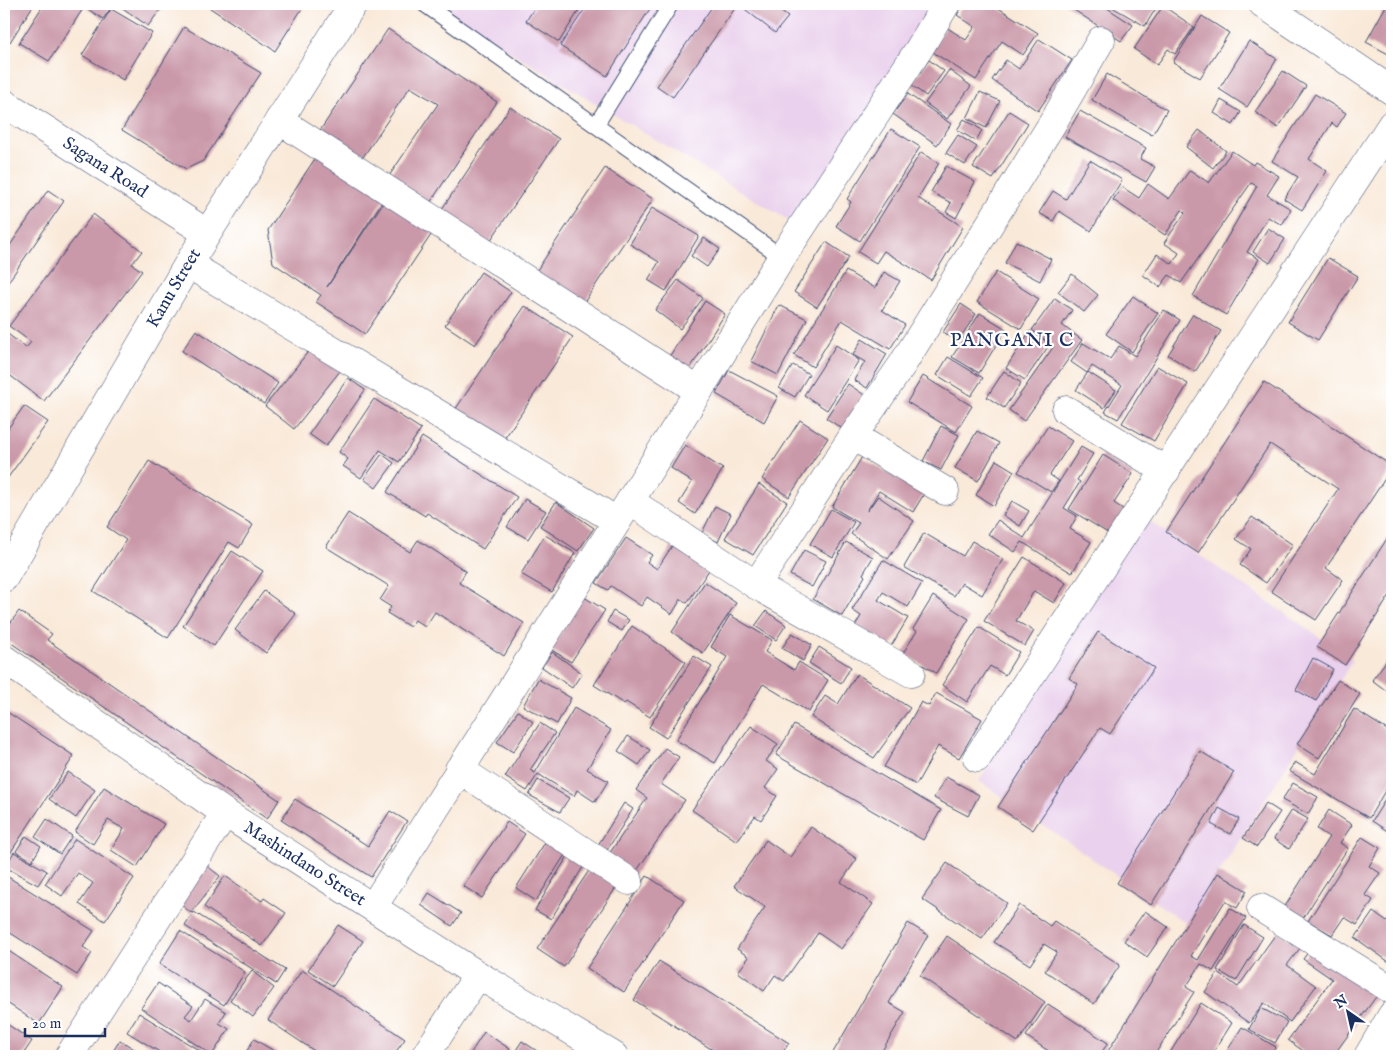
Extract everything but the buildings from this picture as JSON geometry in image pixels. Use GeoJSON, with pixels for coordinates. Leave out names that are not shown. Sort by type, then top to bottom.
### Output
{"type":"FeatureCollection","features":[{"type":"Feature","properties":{"kind":"street","name":"Kanu Street"},"geometry":{"type":"LineString","coordinates":[[4,578],[188,264],[353,4]]}},
{"type":"Feature","properties":{"kind":"street"},"geometry":{"type":"LineString","coordinates":[[373,907],[624,511],[782,257],[913,58],[946,4]]}},
{"type":"Feature","properties":{"kind":"street"},"geometry":{"type":"LineString","coordinates":[[1263,4],[1392,91]]}},
{"type":"Feature","properties":{"kind":"street"},"geometry":{"type":"LineString","coordinates":[[756,585],[853,436],[902,365],[1047,132],[1101,40]]}},
{"type":"Feature","properties":{"kind":"street","name":"Sagana Road"},"geometry":{"type":"LineString","coordinates":[[4,103],[207,233]]}},
{"type":"Feature","properties":{"kind":"street"},"geometry":{"type":"LineString","coordinates":[[279,120],[699,390]]}},
{"type":"Feature","properties":{"kind":"street"},"geometry":{"type":"LineString","coordinates":[[977,758],[1392,124]]}},
{"type":"Feature","properties":{"kind":"street"},"geometry":{"type":"LineString","coordinates":[[188,264],[911,673]]}},
{"type":"Feature","properties":{"kind":"street"},"geometry":{"type":"LineString","coordinates":[[1066,410],[1166,471]]}},
{"type":"Feature","properties":{"kind":"street"},"geometry":{"type":"LineString","coordinates":[[853,436],[945,491]]}},
{"type":"Feature","properties":{"kind":"street","name":"Mashindano Street"},"geometry":{"type":"LineString","coordinates":[[4,659],[225,813],[478,975],[614,1056]]}},
{"type":"Feature","properties":{"kind":"street"},"geometry":{"type":"LineString","coordinates":[[459,769],[629,881]]}},
{"type":"Feature","properties":{"kind":"street"},"geometry":{"type":"LineString","coordinates":[[68,1056],[225,813]]}},
{"type":"Feature","properties":{"kind":"street"},"geometry":{"type":"LineString","coordinates":[[1261,908],[1392,990]]}},
{"type":"Feature","properties":{"kind":"street"},"geometry":{"type":"LineString","coordinates":[[425,1056],[478,975]]}},
{"type":"Feature","properties":{"kind":"street"},"geometry":{"type":"LineString","coordinates":[[1368,1056],[1392,1015]]}},
{"type":"Feature","properties":{"kind":"lane"},"geometry":{"type":"LineString","coordinates":[[424,4],[782,257]]}},
{"type":"Feature","properties":{"kind":"lane"},"geometry":{"type":"LineString","coordinates":[[596,125],[671,4]]}},
{"type":"Feature","properties":{"kind":"shaded area"},"geometry":{"type":"Polygon","coordinates":[[[432,4],[947,4],[806,231],[432,4]]]}},
{"type":"Feature","properties":{"kind":"shaded area"},"geometry":{"type":"Polygon","coordinates":[[[1145,518],[1353,660],[1187,924],[979,781],[1145,518]]]}},
{"type":"Feature","properties":{"kind":"district","name":"PANGANI C"},"geometry":{"type":"Point","coordinates":[1012,340]}}]}
